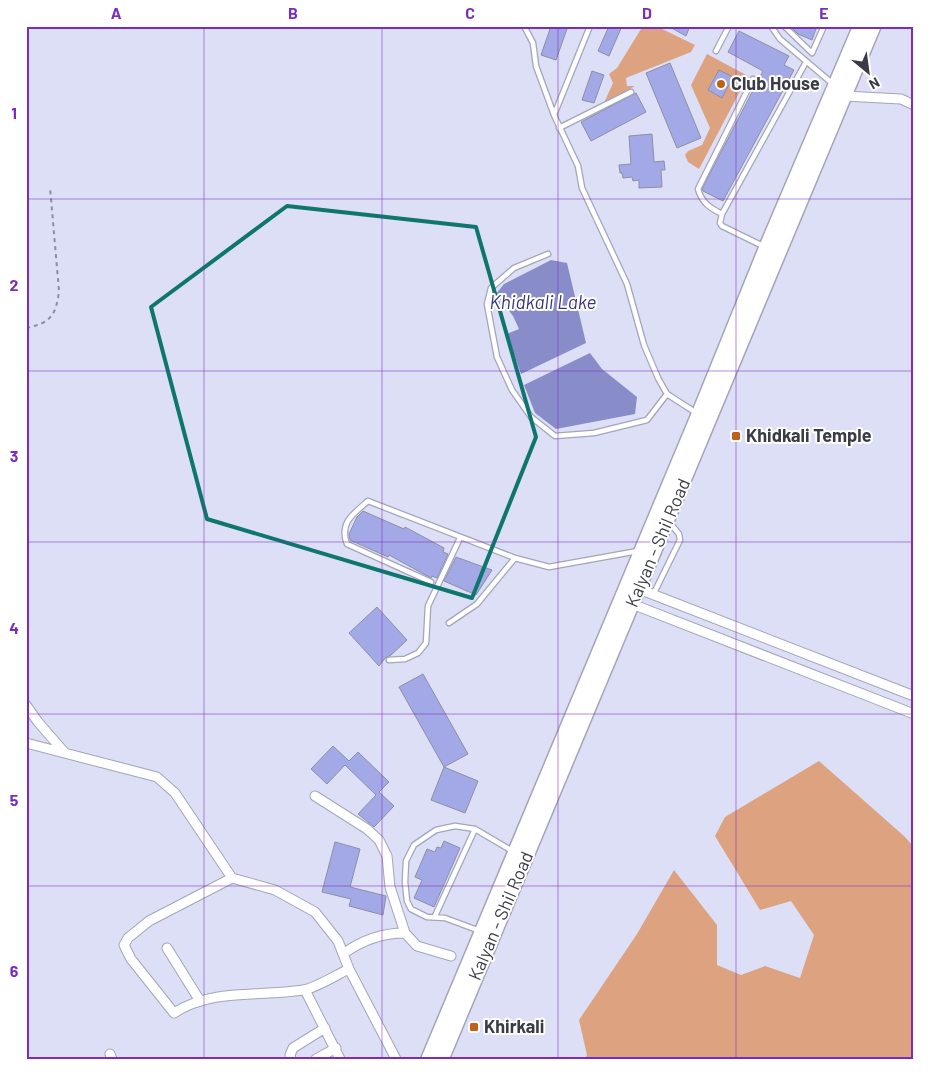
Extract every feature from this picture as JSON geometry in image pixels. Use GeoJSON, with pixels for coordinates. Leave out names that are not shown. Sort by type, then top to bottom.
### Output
{"type":"FeatureCollection","features":[{"type":"Feature","properties":{"kind":"main road","name":"Kalyan - Shil Road"},"geometry":{"type":"LineString","coordinates":[[429,1059],[642,551],[704,417],[840,91],[861,26]]}},
{"type":"Feature","properties":{"kind":"main road","name":"Kalyan - Shil Road"},"geometry":{"type":"LineString","coordinates":[[441,1059],[667,520],[767,247],[840,91],[873,26]]}},
{"type":"Feature","properties":{"kind":"street"},"geometry":{"type":"LineString","coordinates":[[840,91],[901,99],[914,105]]}},
{"type":"Feature","properties":{"kind":"street"},"geometry":{"type":"LineString","coordinates":[[638,589],[912,695],[904,709]]}},
{"type":"Feature","properties":{"kind":"street"},"geometry":{"type":"LineString","coordinates":[[632,604],[914,714]]}},
{"type":"Feature","properties":{"kind":"street"},"geometry":{"type":"LineString","coordinates":[[26,705],[65,753]]}},
{"type":"Feature","properties":{"kind":"street"},"geometry":{"type":"LineString","coordinates":[[26,743],[157,777],[175,793],[232,878],[275,890],[315,912],[338,941],[349,969],[393,1058]]}},
{"type":"Feature","properties":{"kind":"street"},"geometry":{"type":"LineString","coordinates":[[315,796],[379,840],[387,856],[390,887],[404,933],[417,946],[451,956]]}},
{"type":"Feature","properties":{"kind":"street"},"geometry":{"type":"LineString","coordinates":[[232,878],[149,921],[128,938],[124,945],[131,959],[174,1013],[183,1007],[217,996],[305,990],[349,969]]}},
{"type":"Feature","properties":{"kind":"street"},"geometry":{"type":"LineString","coordinates":[[343,954],[355,945],[388,933],[404,933]]}},
{"type":"Feature","properties":{"kind":"street"},"geometry":{"type":"LineString","coordinates":[[166,948],[200,1001]]}},
{"type":"Feature","properties":{"kind":"street"},"geometry":{"type":"LineString","coordinates":[[305,990],[340,1059]]}},
{"type":"Feature","properties":{"kind":"street"},"geometry":{"type":"LineString","coordinates":[[291,1059],[290,1056],[293,1048],[325,1028]]}},
{"type":"Feature","properties":{"kind":"street"},"geometry":{"type":"LineString","coordinates":[[316,1059],[336,1048]]}},
{"type":"Feature","properties":{"kind":"lane"},"geometry":{"type":"LineString","coordinates":[[524,26],[533,43],[536,66],[554,115],[578,166],[582,188],[626,284],[644,345],[658,378],[667,394],[704,417]]}},
{"type":"Feature","properties":{"kind":"lane"},"geometry":{"type":"LineString","coordinates":[[554,115],[590,26]]}},
{"type":"Feature","properties":{"kind":"lane"},"geometry":{"type":"LineString","coordinates":[[716,51],[729,26]]}},
{"type":"Feature","properties":{"kind":"lane"},"geometry":{"type":"LineString","coordinates":[[771,26],[780,40],[840,91]]}},
{"type":"Feature","properties":{"kind":"lane"},"geometry":{"type":"LineString","coordinates":[[784,26],[812,52],[824,26]]}},
{"type":"Feature","properties":{"kind":"lane"},"geometry":{"type":"LineString","coordinates":[[767,247],[722,226],[720,224],[722,214],[806,62]]}},
{"type":"Feature","properties":{"kind":"lane"},"geometry":{"type":"LineString","coordinates":[[722,214],[708,206],[698,189],[752,80]]}},
{"type":"Feature","properties":{"kind":"lane"},"geometry":{"type":"LineString","coordinates":[[559,128],[632,92]]}},
{"type":"Feature","properties":{"kind":"lane"},"geometry":{"type":"LineString","coordinates":[[548,254],[514,268],[491,288],[487,304],[497,357],[512,390],[531,417],[554,436],[594,433],[647,420],[667,394]]}},
{"type":"Feature","properties":{"kind":"lane"},"geometry":{"type":"LineString","coordinates":[[431,582],[347,544],[343,535],[348,519],[368,501],[460,538],[515,558],[549,567],[642,551]]}},
{"type":"Feature","properties":{"kind":"lane"},"geometry":{"type":"LineString","coordinates":[[653,595],[680,540],[680,534],[667,520]]}},
{"type":"Feature","properties":{"kind":"lane"},"geometry":{"type":"LineString","coordinates":[[389,660],[405,659],[418,653],[426,643],[428,606],[460,538]]}},
{"type":"Feature","properties":{"kind":"lane"},"geometry":{"type":"LineString","coordinates":[[449,623],[477,604],[515,558]]}},
{"type":"Feature","properties":{"kind":"lane"},"geometry":{"type":"LineString","coordinates":[[482,932],[445,918],[427,917],[411,909],[407,901],[405,882],[406,861],[414,845],[436,830],[454,826],[475,829],[515,853]]}},
{"type":"Feature","properties":{"kind":"lane"},"geometry":{"type":"LineString","coordinates":[[435,916],[475,829]]}},
{"type":"Feature","properties":{"kind":"path"},"geometry":{"type":"LineString","coordinates":[[26,328],[40,325],[52,317],[59,292],[50,187]]}},
{"type":"Feature","properties":{"kind":"highlighted area"},"geometry":{"type":"Polygon","coordinates":[[[287,206],[476,227],[536,437],[472,598],[207,519],[151,307],[287,206]]]}},
{"type":"Feature","properties":{"kind":"shaded area"},"geometry":{"type":"Polygon","coordinates":[[[641,26],[656,26],[695,45],[691,52],[626,78],[627,86],[635,86],[604,103],[613,83],[609,74],[617,68],[641,26]]]}},
{"type":"Feature","properties":{"kind":"shaded area"},"geometry":{"type":"Polygon","coordinates":[[[707,54],[748,76],[699,169],[688,162],[685,155],[688,151],[702,145],[710,128],[691,85],[707,54]]]}},
{"type":"Feature","properties":{"kind":"shaded area"},"geometry":{"type":"Polygon","coordinates":[[[819,761],[914,847],[914,1059],[585,1059],[587,1055],[579,1020],[637,934],[674,870],[717,925],[717,965],[741,975],[765,966],[800,978],[814,935],[791,901],[760,910],[715,836],[725,817],[819,761]]]}},
{"type":"Feature","properties":{"kind":"water","name":"Khidkali Lake"},"geometry":{"type":"Polygon","coordinates":[[[551,260],[567,263],[586,343],[521,374],[507,334],[519,329],[513,316],[496,294],[504,284],[551,260]]]}},
{"type":"Feature","properties":{"kind":"water","name":"Khidkali Lake"},"geometry":{"type":"Polygon","coordinates":[[[590,353],[602,369],[637,397],[635,414],[556,429],[535,413],[524,385],[590,353]]]}},
{"type":"Feature","properties":{"kind":"building"},"geometry":{"type":"Polygon","coordinates":[[[551,26],[568,26],[556,60],[541,55],[551,26]]]}},
{"type":"Feature","properties":{"kind":"building"},"geometry":{"type":"Polygon","coordinates":[[[609,26],[622,26],[609,56],[598,51],[609,26]]]}},
{"type":"Feature","properties":{"kind":"building"},"geometry":{"type":"Polygon","coordinates":[[[668,26],[690,26],[686,36],[668,26]]]}},
{"type":"Feature","properties":{"kind":"building"},"geometry":{"type":"Polygon","coordinates":[[[790,26],[817,26],[812,40],[798,34],[790,26]]]}},
{"type":"Feature","properties":{"kind":"building"},"geometry":{"type":"Polygon","coordinates":[[[739,31],[789,56],[784,65],[794,70],[723,201],[702,189],[763,71],[728,52],[739,31]]]}},
{"type":"Feature","properties":{"kind":"building"},"geometry":{"type":"Polygon","coordinates":[[[670,63],[701,138],[677,148],[646,73],[670,63]]]}},
{"type":"Feature","properties":{"kind":"building","name":"Club House"},"geometry":{"type":"Polygon","coordinates":[[[719,70],[733,77],[722,98],[708,90],[719,70]]]}},
{"type":"Feature","properties":{"kind":"building"},"geometry":{"type":"Polygon","coordinates":[[[592,71],[604,75],[594,103],[582,100],[592,71]]]}},
{"type":"Feature","properties":{"kind":"building"},"geometry":{"type":"Polygon","coordinates":[[[636,93],[646,112],[591,141],[581,122],[636,93]]]}},
{"type":"Feature","properties":{"kind":"building"},"geometry":{"type":"Polygon","coordinates":[[[652,134],[654,162],[664,161],[665,170],[661,170],[662,187],[639,188],[639,180],[633,181],[632,177],[623,178],[619,165],[631,164],[629,136],[652,134]]]}},
{"type":"Feature","properties":{"kind":"building"},"geometry":{"type":"Polygon","coordinates":[[[363,511],[404,529],[405,527],[444,548],[443,552],[448,554],[437,578],[432,576],[431,578],[389,555],[388,557],[350,540],[349,534],[357,517],[363,511]]]}},
{"type":"Feature","properties":{"kind":"building"},"geometry":{"type":"Polygon","coordinates":[[[456,557],[492,570],[476,595],[444,581],[456,557]]]}},
{"type":"Feature","properties":{"kind":"building"},"geometry":{"type":"Polygon","coordinates":[[[377,607],[407,640],[390,656],[386,657],[379,666],[349,633],[377,607]]]}},
{"type":"Feature","properties":{"kind":"building"},"geometry":{"type":"Polygon","coordinates":[[[423,674],[468,754],[444,767],[399,687],[423,674]]]}},
{"type":"Feature","properties":{"kind":"building"},"geometry":{"type":"Polygon","coordinates":[[[333,746],[349,761],[358,752],[389,782],[379,792],[394,806],[374,827],[358,814],[376,795],[345,765],[327,784],[311,769],[333,746]]]}},
{"type":"Feature","properties":{"kind":"building"},"geometry":{"type":"Polygon","coordinates":[[[444,767],[478,781],[465,813],[431,800],[444,767]]]}},
{"type":"Feature","properties":{"kind":"building"},"geometry":{"type":"Polygon","coordinates":[[[444,841],[460,848],[434,907],[414,898],[422,880],[415,877],[427,849],[435,852],[437,847],[441,848],[444,841]]]}},
{"type":"Feature","properties":{"kind":"building"},"geometry":{"type":"Polygon","coordinates":[[[335,842],[360,849],[350,887],[386,896],[383,915],[349,906],[351,899],[322,892],[335,842]]]}},
{"type":"Feature","properties":{"kind":"place","name":"Club House"},"geometry":{"type":"Point","coordinates":[721,84]}},
{"type":"Feature","properties":{"kind":"place","name":"Khidkali Temple"},"geometry":{"type":"Point","coordinates":[736,436]}},
{"type":"Feature","properties":{"kind":"place","name":"Khirkali"},"geometry":{"type":"Point","coordinates":[474,1027]}}]}
